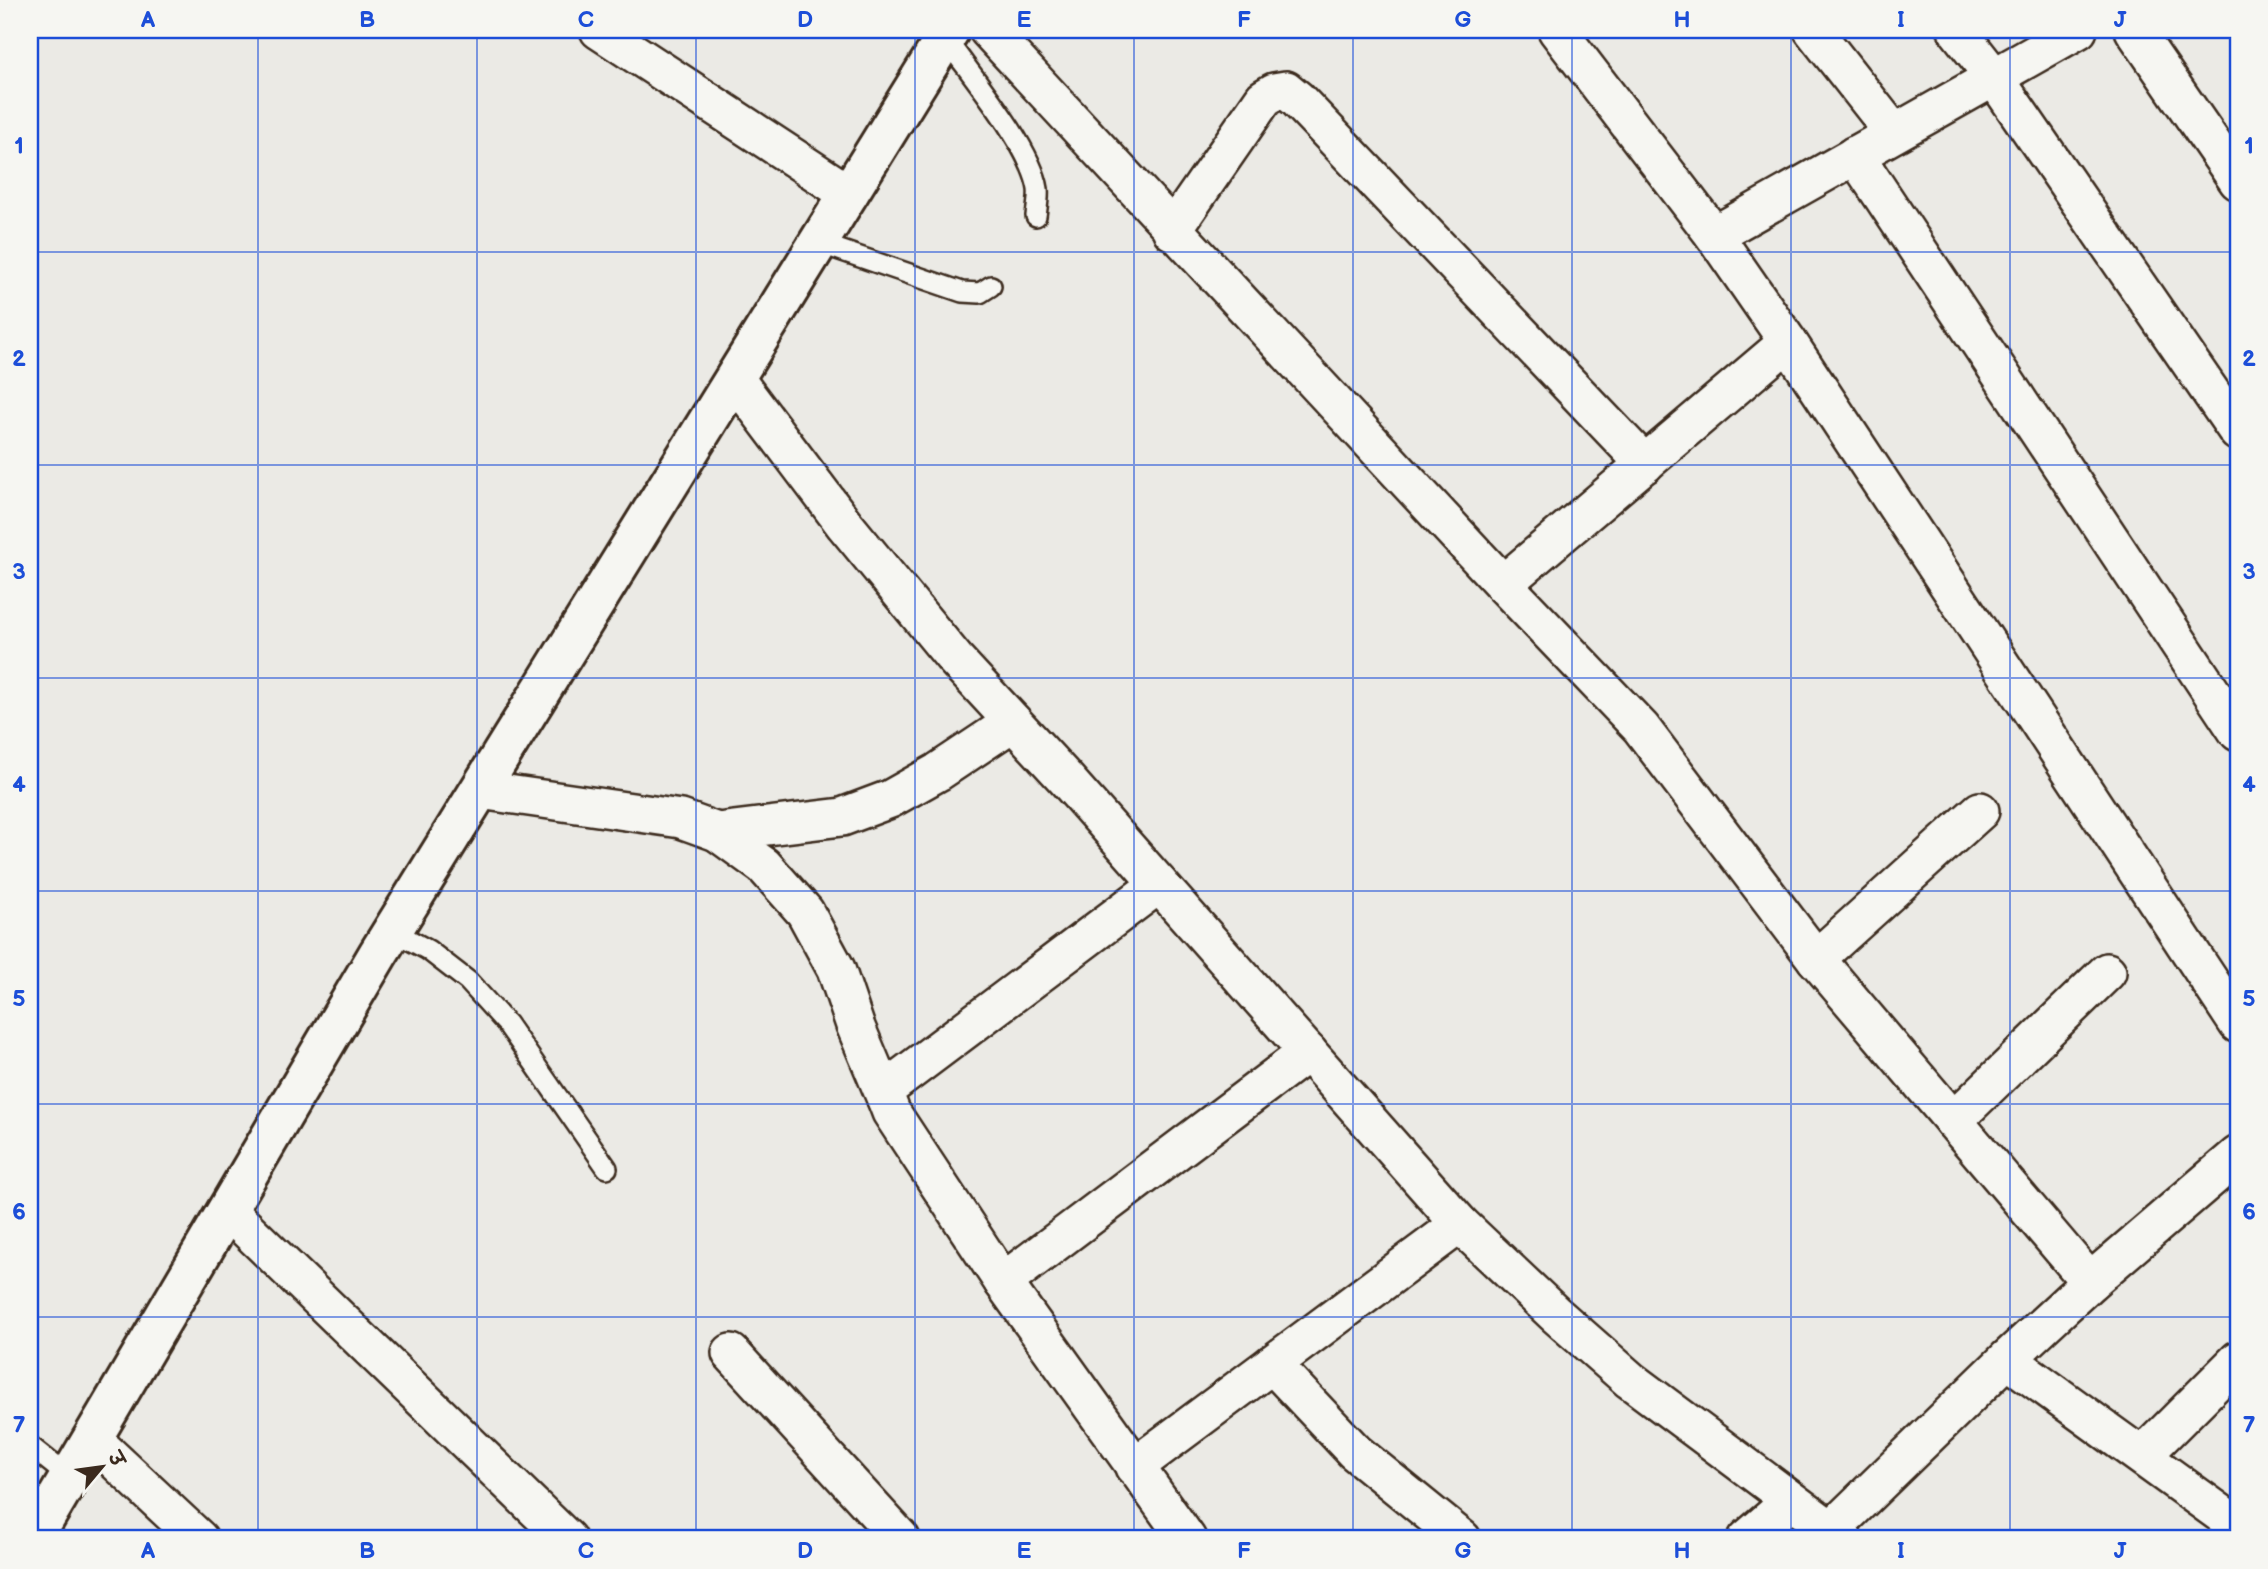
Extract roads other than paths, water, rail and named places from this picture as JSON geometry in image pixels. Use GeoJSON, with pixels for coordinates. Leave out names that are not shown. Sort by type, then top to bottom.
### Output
{"type":"FeatureCollection","features":[{"type":"Feature","properties":{"kind":"main road"},"geometry":{"type":"LineString","coordinates":[[33,1539],[393,931],[947,34]]}},
{"type":"Feature","properties":{"kind":"street"},"geometry":{"type":"LineString","coordinates":[[599,30],[849,194]]}},
{"type":"Feature","properties":{"kind":"street"},"geometry":{"type":"LineString","coordinates":[[988,30],[1172,231],[1641,728],[1816,959],[2090,1282]]}},
{"type":"Feature","properties":{"kind":"street"},"geometry":{"type":"LineString","coordinates":[[1557,30],[1714,235],[1788,342],[2238,1024]]}},
{"type":"Feature","properties":{"kind":"street"},"geometry":{"type":"LineString","coordinates":[[1813,30],[1894,133]]}},
{"type":"Feature","properties":{"kind":"street"},"geometry":{"type":"LineString","coordinates":[[1957,30],[1994,77],[2238,432]]}},
{"type":"Feature","properties":{"kind":"street"},"geometry":{"type":"LineString","coordinates":[[1714,235],[2078,30]]}},
{"type":"Feature","properties":{"kind":"street"},"geometry":{"type":"LineString","coordinates":[[2134,30],[2238,181]]}},
{"type":"Feature","properties":{"kind":"street"},"geometry":{"type":"LineString","coordinates":[[1172,231],[1264,98],[1274,92],[1286,90],[1645,464]]}},
{"type":"Feature","properties":{"kind":"street"},"geometry":{"type":"LineString","coordinates":[[1855,155],[2238,733]]}},
{"type":"Feature","properties":{"kind":"street"},"geometry":{"type":"LineString","coordinates":[[1503,584],[1788,342]]}},
{"type":"Feature","properties":{"kind":"street"},"geometry":{"type":"LineString","coordinates":[[735,379],[845,525],[955,659],[1159,884],[1460,1224],[1630,1380],[1837,1535],[2007,1359],[2090,1282],[2238,1155]]}},
{"type":"Feature","properties":{"kind":"street"},"geometry":{"type":"LineString","coordinates":[[717,832],[842,817],[890,799],[926,779],[1013,722]]}},
{"type":"Feature","properties":{"kind":"street"},"geometry":{"type":"LineString","coordinates":[[481,790],[681,819],[717,832],[764,866],[804,912],[836,969],[891,1112],[1003,1282],[1187,1539]]}},
{"type":"Feature","properties":{"kind":"street"},"geometry":{"type":"LineString","coordinates":[[1816,959],[1980,811]]}},
{"type":"Feature","properties":{"kind":"street"},"geometry":{"type":"LineString","coordinates":[[886,1099],[888,1087],[1159,884]]}},
{"type":"Feature","properties":{"kind":"street"},"geometry":{"type":"LineString","coordinates":[[1953,1121],[2107,972]]}},
{"type":"Feature","properties":{"kind":"street"},"geometry":{"type":"LineString","coordinates":[[1003,1282],[1308,1052]]}},
{"type":"Feature","properties":{"kind":"street"},"geometry":{"type":"LineString","coordinates":[[227,1210],[567,1539]]}},
{"type":"Feature","properties":{"kind":"street"},"geometry":{"type":"LineString","coordinates":[[1134,1467],[1460,1224]]}},
{"type":"Feature","properties":{"kind":"street"},"geometry":{"type":"LineString","coordinates":[[731,1353],[901,1539]]}},
{"type":"Feature","properties":{"kind":"street"},"geometry":{"type":"LineString","coordinates":[[2007,1359],[2238,1526]]}},
{"type":"Feature","properties":{"kind":"street"},"geometry":{"type":"LineString","coordinates":[[2142,1456],[2238,1360]]}},
{"type":"Feature","properties":{"kind":"street"},"geometry":{"type":"LineString","coordinates":[[1272,1364],[1355,1452],[1462,1539]]}},
{"type":"Feature","properties":{"kind":"street"},"geometry":{"type":"LineString","coordinates":[[92,1439],[199,1539]]}},
{"type":"Feature","properties":{"kind":"street"},"geometry":{"type":"LineString","coordinates":[[1748,1539],[1791,1501]]}},
{"type":"Feature","properties":{"kind":"lane"},"geometry":{"type":"LineString","coordinates":[[947,34],[1031,165],[1038,190],[1036,216]]}},
{"type":"Feature","properties":{"kind":"lane"},"geometry":{"type":"LineString","coordinates":[[819,243],[962,292],[979,293],[990,286]]}},
{"type":"Feature","properties":{"kind":"lane"},"geometry":{"type":"LineString","coordinates":[[393,931],[428,950],[468,981],[499,1016],[607,1168]]}},
{"type":"Feature","properties":{"kind":"lane"},"geometry":{"type":"LineString","coordinates":[[30,1446],[69,1477]]}}]}
